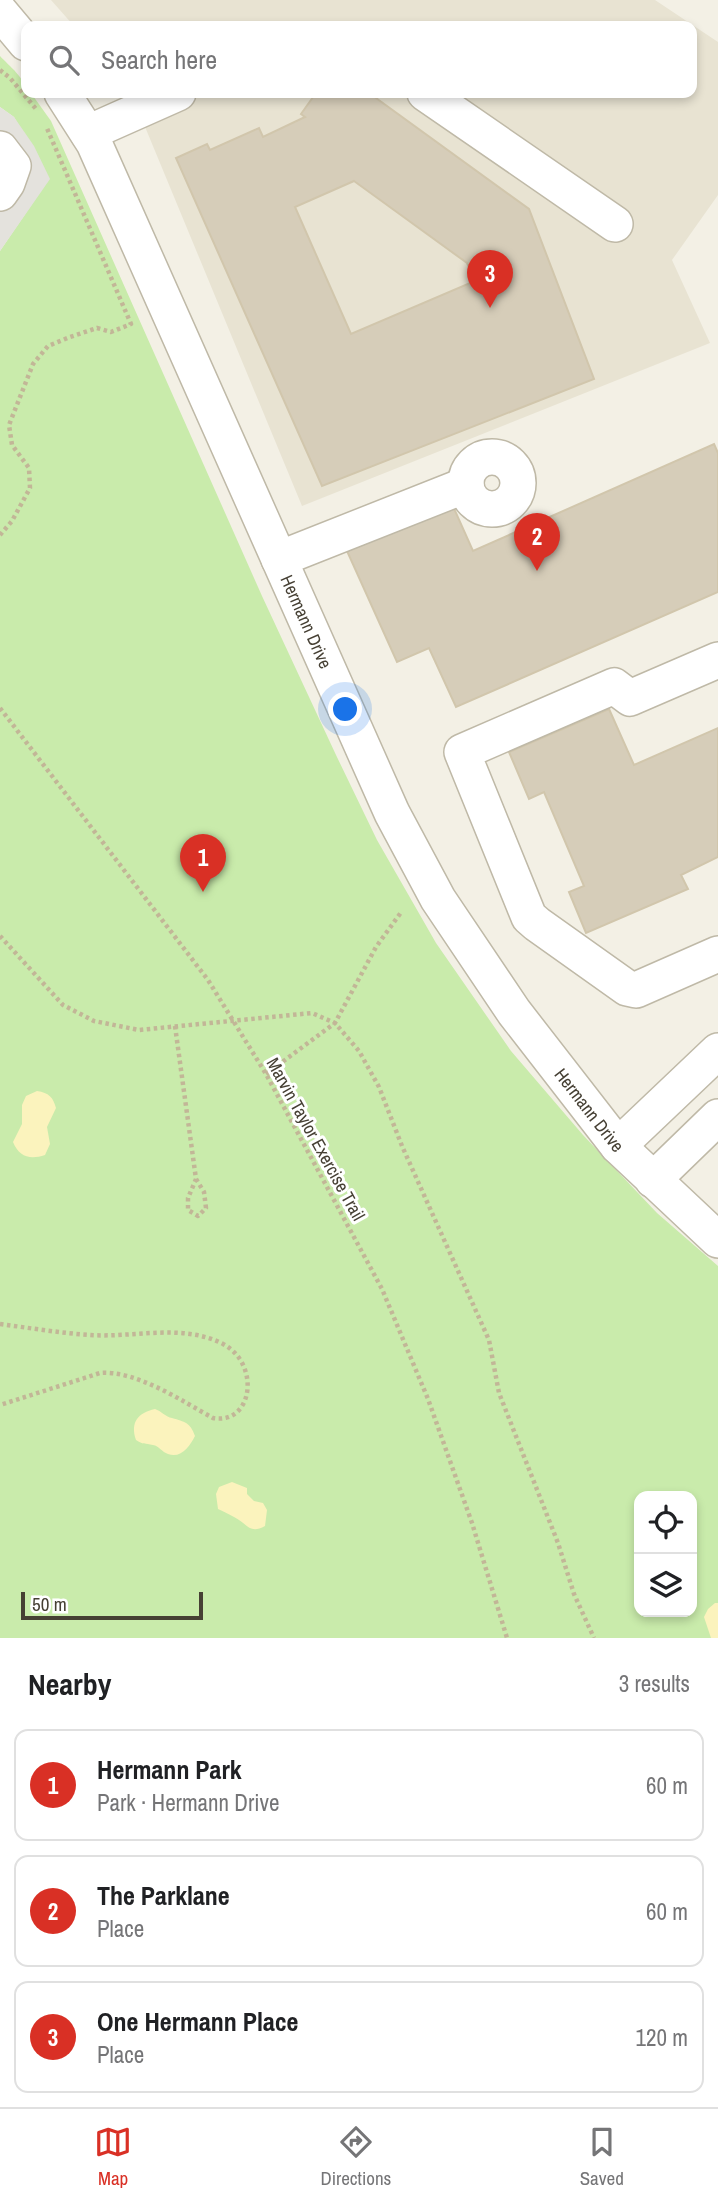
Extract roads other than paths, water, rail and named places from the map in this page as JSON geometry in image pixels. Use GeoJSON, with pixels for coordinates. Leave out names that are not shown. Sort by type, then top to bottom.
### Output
{"type":"FeatureCollection","features":[{"type":"Feature","properties":{"kind":"street"},"geometry":{"type":"LineString","coordinates":[[0,12],[21,37]]}},
{"type":"Feature","properties":{"kind":"street","name":"Hermann Drive"},"geometry":{"type":"LineString","coordinates":[[65,98],[88,133],[393,813],[438,899],[514,1012],[618,1146],[718,1240]]}},
{"type":"Feature","properties":{"kind":"street"},"geometry":{"type":"LineString","coordinates":[[88,133],[167,98]]}},
{"type":"Feature","properties":{"kind":"street"},"geometry":{"type":"LineString","coordinates":[[432,98],[615,224]]}},
{"type":"Feature","properties":{"kind":"street"},"geometry":{"type":"LineString","coordinates":[[0,149],[13,166],[0,193]]}},
{"type":"Feature","properties":{"kind":"street"},"geometry":{"type":"LineString","coordinates":[[279,559],[466,485]]}},
{"type":"Feature","properties":{"kind":"street"},"geometry":{"type":"LineString","coordinates":[[718,660],[630,698],[614,687],[462,752],[530,917],[537,924],[627,988],[636,990],[718,954]]}},
{"type":"Feature","properties":{"kind":"street"},"geometry":{"type":"LineString","coordinates":[[618,1146],[718,1051]]}},
{"type":"Feature","properties":{"kind":"street"},"geometry":{"type":"LineString","coordinates":[[653,1180],[718,1116]]}},
{"type":"Feature","properties":{"kind":"place","name":"One Hermann Place"},"geometry":{"type":"Point","coordinates":[490,308]}},
{"type":"Feature","properties":{"kind":"place","name":"The Parklane"},"geometry":{"type":"Point","coordinates":[537,571]}},
{"type":"Feature","properties":{"kind":"place","name":"Hermann Park"},"geometry":{"type":"Point","coordinates":[203,892]}}]}
